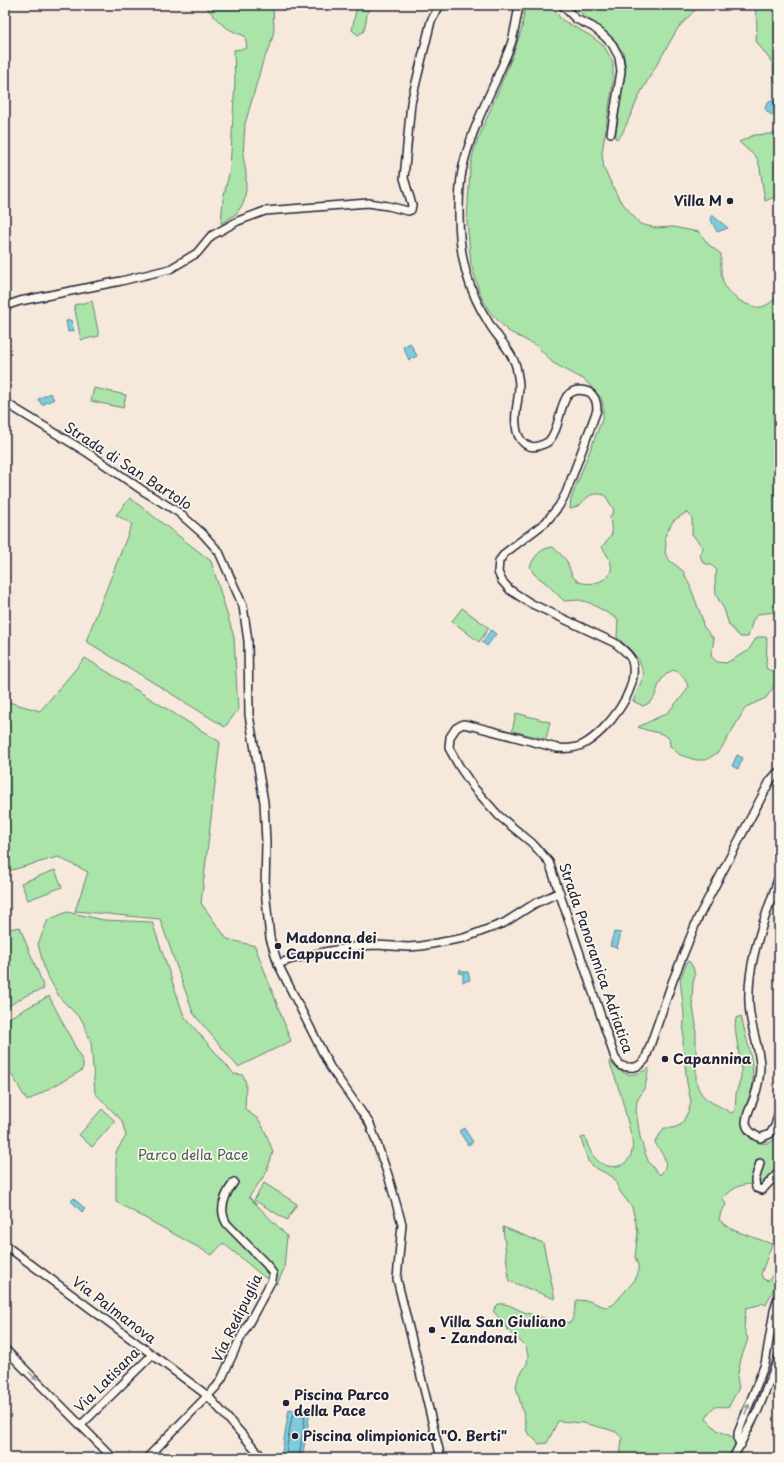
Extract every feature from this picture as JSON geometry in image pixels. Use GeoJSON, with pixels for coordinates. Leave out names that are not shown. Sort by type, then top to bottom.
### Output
{"type":"FeatureCollection","features":[{"type":"Feature","properties":{"kind":"street"},"geometry":{"type":"LineString","coordinates":[[5,308],[8,305],[20,301],[121,281],[170,269],[197,253],[211,236],[238,221],[265,211],[368,203],[408,211],[411,210],[412,205],[404,178],[411,103],[432,21],[440,5]]}},
{"type":"Feature","properties":{"kind":"street","name":"Strada Panoramica Adriatica"},"geometry":{"type":"LineString","coordinates":[[519,5],[512,42],[476,127],[464,164],[459,212],[460,239],[464,269],[472,293],[481,310],[490,326],[507,348],[515,364],[519,386],[515,416],[516,426],[518,436],[525,445],[535,448],[548,442],[555,431],[563,405],[568,395],[575,390],[582,390],[591,393],[597,401],[597,410],[566,493],[559,506],[546,522],[505,553],[499,561],[498,572],[502,581],[510,590],[530,603],[615,643],[632,661],[632,677],[629,690],[610,723],[596,736],[582,745],[569,749],[557,748],[463,724],[456,728],[450,736],[449,748],[474,788],[499,816],[532,843],[549,862],[615,1058],[621,1066],[632,1068],[641,1064],[647,1055],[673,980],[698,918],[770,781],[779,772]]}},
{"type":"Feature","properties":{"kind":"street"},"geometry":{"type":"LineString","coordinates":[[562,5],[576,19],[593,27],[604,36],[612,44],[619,57],[621,71],[611,133]]}},
{"type":"Feature","properties":{"kind":"street","name":"Strada di San Bartolo"},"geometry":{"type":"LineString","coordinates":[[5,401],[9,405],[88,453],[145,492],[178,512],[203,534],[219,552],[243,606],[248,641],[249,715],[264,802],[266,842],[265,890],[270,938],[278,964],[330,1067],[370,1124],[388,1175],[402,1224],[398,1279],[441,1458]]}},
{"type":"Feature","properties":{"kind":"street"},"geometry":{"type":"LineString","coordinates":[[779,876],[753,956],[750,977],[749,1002],[751,1024],[760,1064],[758,1084],[747,1116],[746,1126],[751,1134],[760,1138],[770,1134],[775,1126],[779,1112]]}},
{"type":"Feature","properties":{"kind":"street"},"geometry":{"type":"LineString","coordinates":[[278,964],[324,952],[368,945],[408,947],[464,938],[504,923],[534,904],[560,892]]}},
{"type":"Feature","properties":{"kind":"street"},"geometry":{"type":"LineString","coordinates":[[760,1163],[755,1180],[756,1188],[762,1190],[779,1172]]}},
{"type":"Feature","properties":{"kind":"street","name":"Via Redipuglia"},"geometry":{"type":"LineString","coordinates":[[147,1458],[208,1396],[222,1378],[238,1343],[272,1280],[273,1274],[267,1265],[223,1218],[222,1208],[228,1190],[234,1182]]}},
{"type":"Feature","properties":{"kind":"street","name":"Via Palmanova"},"geometry":{"type":"LineString","coordinates":[[6,1247],[208,1396],[263,1458]]}},
{"type":"Feature","properties":{"kind":"street"},"geometry":{"type":"LineString","coordinates":[[741,1445],[738,1440],[738,1433],[765,1364],[774,1310],[779,1294]]}},
{"type":"Feature","properties":{"kind":"street"},"geometry":{"type":"LineString","coordinates":[[5,1349],[113,1458]]}},
{"type":"Feature","properties":{"kind":"street","name":"Via Latisana"},"geometry":{"type":"LineString","coordinates":[[81,1425],[152,1355]]}},
{"type":"Feature","properties":{"kind":"street"},"geometry":{"type":"LineString","coordinates":[[733,1458],[758,1410],[779,1357]]}},
{"type":"Feature","properties":{"kind":"green space"},"geometry":{"type":"Polygon","coordinates":[[[205,5],[273,5],[274,31],[270,47],[263,61],[245,124],[243,156],[246,172],[246,189],[244,202],[236,214],[221,224],[223,199],[230,170],[235,81],[234,50],[247,48],[245,36],[227,28],[205,5]]]}},
{"type":"Feature","properties":{"kind":"green space"},"geometry":{"type":"Polygon","coordinates":[[[357,5],[369,5],[364,31],[358,35],[352,30],[357,5]]]}},
{"type":"Feature","properties":{"kind":"green space"},"geometry":{"type":"Polygon","coordinates":[[[525,5],[550,5],[562,20],[591,36],[604,46],[613,62],[613,82],[602,153],[604,169],[619,199],[640,224],[656,228],[673,227],[699,232],[709,245],[721,254],[721,273],[726,288],[734,297],[745,304],[761,307],[768,304],[779,295],[779,610],[775,612],[758,614],[753,620],[748,637],[740,637],[729,625],[724,609],[716,595],[715,579],[717,570],[711,565],[703,563],[700,555],[703,548],[692,534],[692,518],[687,512],[673,521],[665,536],[665,553],[669,560],[683,571],[702,618],[703,626],[714,639],[711,656],[717,662],[726,663],[748,651],[757,637],[767,637],[766,668],[779,675],[779,679],[766,698],[746,707],[723,746],[717,753],[706,760],[696,760],[680,755],[670,746],[669,738],[638,727],[667,713],[684,694],[688,687],[683,676],[673,670],[662,680],[656,694],[649,703],[643,706],[633,701],[644,675],[639,660],[617,637],[618,619],[590,603],[580,600],[564,601],[547,584],[534,574],[530,567],[538,553],[553,547],[566,560],[573,577],[578,581],[587,584],[606,578],[611,570],[611,564],[602,547],[612,534],[610,517],[614,510],[605,495],[598,494],[589,496],[576,507],[570,509],[571,499],[603,417],[603,405],[601,398],[585,380],[553,363],[537,346],[508,331],[490,312],[481,297],[471,264],[467,221],[470,169],[474,149],[513,55],[522,28],[525,5]]]}},
{"type":"Feature","properties":{"kind":"green space"},"geometry":{"type":"Polygon","coordinates":[[[570,5],[705,5],[694,11],[678,28],[641,92],[622,134],[618,139],[615,138],[626,68],[623,52],[612,38],[602,29],[570,5]]]}},
{"type":"Feature","properties":{"kind":"green space"},"geometry":{"type":"Polygon","coordinates":[[[753,5],[779,5],[779,86],[774,81],[773,64],[756,41],[757,24],[755,7],[753,5]]]}},
{"type":"Feature","properties":{"kind":"green space"},"geometry":{"type":"Polygon","coordinates":[[[779,131],[779,195],[765,201],[757,158],[739,142],[754,135],[771,134],[779,131]]]}},
{"type":"Feature","properties":{"kind":"green space"},"geometry":{"type":"Polygon","coordinates":[[[92,301],[99,336],[81,340],[74,305],[92,301]]]}},
{"type":"Feature","properties":{"kind":"green space"},"geometry":{"type":"Polygon","coordinates":[[[94,388],[126,395],[123,408],[91,401],[94,388]]]}},
{"type":"Feature","properties":{"kind":"green space"},"geometry":{"type":"Polygon","coordinates":[[[130,498],[211,561],[234,637],[238,710],[225,727],[86,641],[132,524],[116,515],[130,498]]]}},
{"type":"Feature","properties":{"kind":"green space"},"geometry":{"type":"Polygon","coordinates":[[[462,608],[489,628],[479,642],[452,621],[462,608]]]}},
{"type":"Feature","properties":{"kind":"green space"},"geometry":{"type":"Polygon","coordinates":[[[85,658],[220,742],[201,903],[227,939],[255,946],[291,1041],[238,1067],[193,1013],[160,919],[75,911],[88,872],[58,857],[5,872],[5,701],[40,711],[85,658]]]}},
{"type":"Feature","properties":{"kind":"green space"},"geometry":{"type":"Polygon","coordinates":[[[516,713],[550,722],[546,739],[512,731],[516,713]]]}},
{"type":"Feature","properties":{"kind":"green space"},"geometry":{"type":"Polygon","coordinates":[[[55,870],[62,887],[28,900],[21,883],[55,870]]]}},
{"type":"Feature","properties":{"kind":"green space","name":"Parco della Pace"},"geometry":{"type":"Polygon","coordinates":[[[67,912],[104,920],[152,922],[184,1016],[234,1074],[243,1075],[246,1083],[245,1109],[259,1120],[273,1152],[266,1173],[249,1197],[287,1236],[284,1269],[277,1284],[264,1277],[223,1243],[212,1255],[116,1202],[116,1152],[126,1136],[122,1121],[95,1093],[91,1042],[82,1020],[60,998],[45,971],[38,944],[48,920],[67,912]]]}},
{"type":"Feature","properties":{"kind":"green space"},"geometry":{"type":"Polygon","coordinates":[[[20,927],[44,989],[29,994],[5,1008],[5,930],[20,927]]]}},
{"type":"Feature","properties":{"kind":"green space"},"geometry":{"type":"Polygon","coordinates":[[[689,961],[693,967],[695,976],[692,1000],[696,1025],[696,1080],[701,1093],[709,1101],[731,1113],[735,1111],[736,1094],[741,1077],[741,1069],[735,1027],[736,1018],[741,1016],[753,1075],[752,1088],[743,1115],[743,1125],[748,1136],[758,1143],[770,1142],[779,1134],[779,1168],[765,1183],[742,1185],[734,1189],[723,1198],[726,1205],[721,1212],[719,1220],[733,1230],[772,1244],[761,1274],[763,1279],[768,1281],[776,1271],[779,1264],[779,1278],[766,1305],[762,1303],[746,1308],[744,1328],[748,1339],[741,1359],[737,1378],[739,1388],[729,1406],[713,1408],[706,1419],[717,1430],[735,1438],[736,1443],[729,1458],[620,1458],[622,1438],[616,1432],[583,1423],[558,1421],[547,1443],[539,1444],[527,1432],[516,1387],[518,1378],[527,1364],[528,1355],[526,1347],[509,1332],[503,1322],[493,1311],[498,1304],[506,1304],[535,1316],[570,1323],[574,1315],[577,1300],[589,1301],[605,1307],[613,1305],[634,1281],[638,1274],[638,1265],[635,1257],[638,1232],[632,1207],[621,1193],[613,1177],[594,1167],[588,1161],[581,1138],[585,1137],[592,1154],[601,1163],[617,1166],[627,1162],[632,1151],[632,1141],[622,1099],[609,1061],[619,1070],[628,1074],[637,1074],[649,1068],[645,1087],[637,1101],[636,1110],[640,1137],[649,1163],[660,1175],[664,1170],[664,1158],[655,1142],[664,1128],[673,1128],[681,1125],[689,1110],[691,1102],[687,1083],[683,1044],[684,1014],[680,979],[687,962],[689,961]]]}},
{"type":"Feature","properties":{"kind":"green space"},"geometry":{"type":"Polygon","coordinates":[[[49,996],[83,1062],[83,1067],[81,1071],[27,1101],[5,1063],[5,1020],[49,996]]]}},
{"type":"Feature","properties":{"kind":"green space"},"geometry":{"type":"Polygon","coordinates":[[[102,1109],[115,1121],[92,1147],[79,1135],[102,1109]]]}},
{"type":"Feature","properties":{"kind":"green space"},"geometry":{"type":"Polygon","coordinates":[[[264,1183],[297,1204],[287,1220],[254,1200],[264,1183]]]}},
{"type":"Feature","properties":{"kind":"green space"},"geometry":{"type":"Polygon","coordinates":[[[503,1227],[543,1243],[555,1299],[509,1281],[503,1227]]]}},
{"type":"Feature","properties":{"kind":"water"},"geometry":{"type":"Polygon","coordinates":[[[774,100],[779,102],[779,115],[775,116],[768,112],[765,108],[767,103],[774,100]]]}},
{"type":"Feature","properties":{"kind":"water"},"geometry":{"type":"Polygon","coordinates":[[[712,215],[728,228],[717,232],[710,218],[712,215]]]}},
{"type":"Feature","properties":{"kind":"water"},"geometry":{"type":"Polygon","coordinates":[[[71,320],[74,331],[68,332],[66,321],[71,320]]]}},
{"type":"Feature","properties":{"kind":"water"},"geometry":{"type":"Polygon","coordinates":[[[410,343],[417,356],[409,360],[403,347],[410,343]]]}},
{"type":"Feature","properties":{"kind":"water"},"geometry":{"type":"Polygon","coordinates":[[[50,393],[54,399],[42,405],[38,399],[50,393]]]}},
{"type":"Feature","properties":{"kind":"water"},"geometry":{"type":"Polygon","coordinates":[[[491,630],[496,634],[487,646],[482,642],[491,630]]]}},
{"type":"Feature","properties":{"kind":"water"},"geometry":{"type":"Polygon","coordinates":[[[737,755],[743,758],[738,769],[732,766],[737,755]]]}},
{"type":"Feature","properties":{"kind":"water"},"geometry":{"type":"Polygon","coordinates":[[[614,932],[621,933],[617,948],[610,946],[614,932]]]}},
{"type":"Feature","properties":{"kind":"water"},"geometry":{"type":"Polygon","coordinates":[[[460,969],[464,972],[468,972],[470,980],[463,982],[463,974],[459,973],[460,969]]]}},
{"type":"Feature","properties":{"kind":"water"},"geometry":{"type":"Polygon","coordinates":[[[464,1128],[473,1142],[468,1145],[459,1131],[464,1128]]]}},
{"type":"Feature","properties":{"kind":"water"},"geometry":{"type":"Polygon","coordinates":[[[74,1198],[85,1209],[82,1212],[71,1201],[74,1198]]]}},
{"type":"Feature","properties":{"kind":"water","name":"Piscina olimpionica \"O. Berti\""},"geometry":{"type":"Polygon","coordinates":[[[289,1409],[310,1413],[302,1458],[281,1458],[289,1409]]]}},
{"type":"Feature","properties":{"kind":"place","name":"Villa M"},"geometry":{"type":"Point","coordinates":[730,201]}},
{"type":"Feature","properties":{"kind":"place","name":"Madonna dei Cappuccini"},"geometry":{"type":"Point","coordinates":[278,946]}},
{"type":"Feature","properties":{"kind":"place","name":"Capannina"},"geometry":{"type":"Point","coordinates":[665,1059]}},
{"type":"Feature","properties":{"kind":"place","name":"Villa San Giuliano - Zandonai"},"geometry":{"type":"Point","coordinates":[432,1330]}},
{"type":"Feature","properties":{"kind":"place","name":"Piscina Parco della Pace"},"geometry":{"type":"Point","coordinates":[286,1403]}},
{"type":"Feature","properties":{"kind":"place","name":"Piscina olimpionica \"O. Berti\""},"geometry":{"type":"Point","coordinates":[295,1436]}}]}
